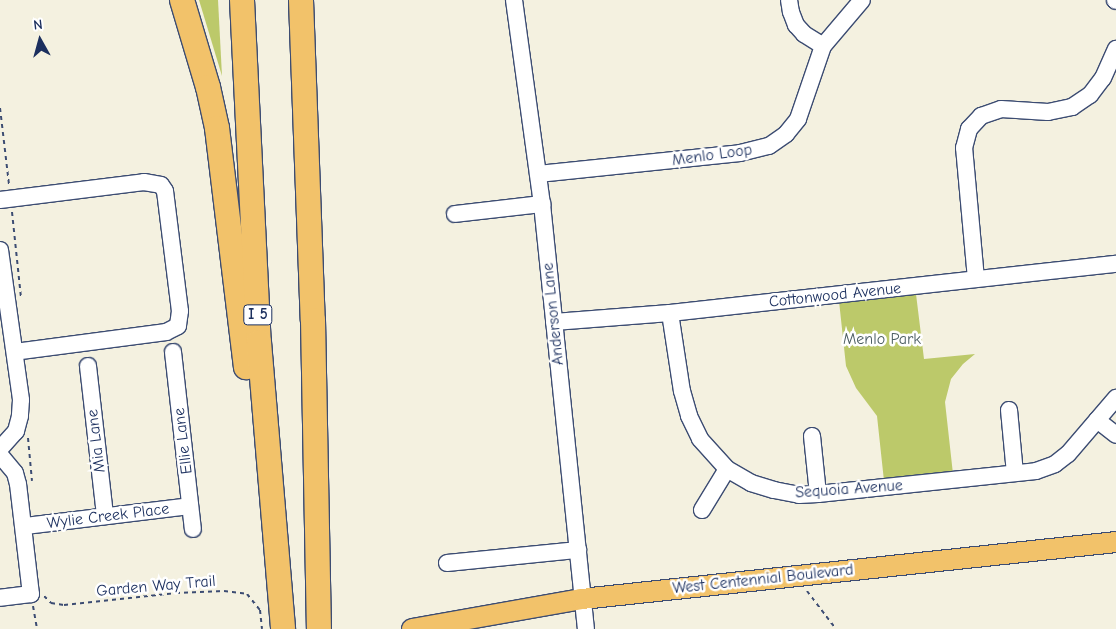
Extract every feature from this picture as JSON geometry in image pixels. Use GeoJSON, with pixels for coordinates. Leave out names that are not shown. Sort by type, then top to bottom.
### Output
{"type":"FeatureCollection","features":[{"type":"Feature","properties":{"kind":"highway"},"geometry":{"type":"LineString","coordinates":[[182,0],[199,56],[217,128],[260,480],[272,511]]}},
{"type":"Feature","properties":{"kind":"highway","name":"I 5"},"geometry":{"type":"LineString","coordinates":[[242,0],[252,214],[272,511],[283,629]]}},
{"type":"Feature","properties":{"kind":"highway"},"geometry":{"type":"LineString","coordinates":[[301,0],[313,320],[319,629]]}},
{"type":"Feature","properties":{"kind":"highway"},"geometry":{"type":"LineString","coordinates":[[303,55],[307,0]]}},
{"type":"Feature","properties":{"kind":"main road","name":"West Centennial Boulevard"},"geometry":{"type":"LineString","coordinates":[[412,629],[582,599],[1116,542]]}},
{"type":"Feature","properties":{"kind":"street","name":"Anderson Lane"},"geometry":{"type":"LineString","coordinates":[[514,0],[542,204],[586,629]]}},
{"type":"Feature","properties":{"kind":"street"},"geometry":{"type":"LineString","coordinates":[[789,0],[796,24],[804,34],[823,46]]}},
{"type":"Feature","properties":{"kind":"street","name":"Menlo Loop"},"geometry":{"type":"LineString","coordinates":[[538,174],[740,153],[769,146],[786,134],[798,119],[823,46],[862,0]]}},
{"type":"Feature","properties":{"kind":"street"},"geometry":{"type":"LineString","coordinates":[[976,279],[964,148],[969,129],[981,116],[1001,109],[1048,112],[1072,107],[1090,95],[1103,78],[1116,49]]}},
{"type":"Feature","properties":{"kind":"street"},"geometry":{"type":"LineString","coordinates":[[0,200],[144,182],[161,185],[165,191],[180,311],[178,326],[166,332],[15,352]]}},
{"type":"Feature","properties":{"kind":"street"},"geometry":{"type":"LineString","coordinates":[[455,214],[542,204]]}},
{"type":"Feature","properties":{"kind":"street"},"geometry":{"type":"LineString","coordinates":[[0,250],[21,400],[20,416],[16,431],[0,448]]}},
{"type":"Feature","properties":{"kind":"street","name":"Cottonwood Avenue"},"geometry":{"type":"LineString","coordinates":[[554,322],[670,312],[1116,264]]}},
{"type":"Feature","properties":{"kind":"street","name":"Sequoia Avenue"},"geometry":{"type":"LineString","coordinates":[[670,312],[682,391],[688,416],[700,439],[727,469],[751,483],[799,495],[1036,471],[1055,464],[1068,454],[1116,398]]}},
{"type":"Feature","properties":{"kind":"street","name":"Ellie Lane"},"geometry":{"type":"LineString","coordinates":[[173,352],[193,529]]}},
{"type":"Feature","properties":{"kind":"street","name":"Mia Lane"},"geometry":{"type":"LineString","coordinates":[[88,366],[105,516]]}},
{"type":"Feature","properties":{"kind":"street"},"geometry":{"type":"LineString","coordinates":[[1009,410],[1015,473]]}},
{"type":"Feature","properties":{"kind":"street"},"geometry":{"type":"LineString","coordinates":[[1097,420],[1116,435]]}},
{"type":"Feature","properties":{"kind":"street"},"geometry":{"type":"LineString","coordinates":[[812,436],[818,494]]}},
{"type":"Feature","properties":{"kind":"street"},"geometry":{"type":"LineString","coordinates":[[0,455],[15,473],[25,526],[31,594],[0,598]]}},
{"type":"Feature","properties":{"kind":"street"},"geometry":{"type":"LineString","coordinates":[[702,510],[727,469]]}},
{"type":"Feature","properties":{"kind":"street","name":"Wylie Creek Place"},"geometry":{"type":"LineString","coordinates":[[25,526],[190,506]]}},
{"type":"Feature","properties":{"kind":"street"},"geometry":{"type":"LineString","coordinates":[[447,563],[578,550]]}},
{"type":"Feature","properties":{"kind":"path"},"geometry":{"type":"LineString","coordinates":[[795,576],[836,629]]}},
{"type":"Feature","properties":{"kind":"path","name":"Garden Way Trail"},"geometry":{"type":"LineString","coordinates":[[31,594],[44,596],[51,603],[64,605],[176,593],[224,591],[247,594],[260,610],[262,629]]}},
{"type":"Feature","properties":{"kind":"path"},"geometry":{"type":"LineString","coordinates":[[31,594],[38,629]]}},
{"type":"Feature","properties":{"kind":"green space"},"geometry":{"type":"Polygon","coordinates":[[[199,0],[218,0],[222,76],[199,0]]]}},
{"type":"Feature","properties":{"kind":"green space","name":"Menlo Park"},"geometry":{"type":"Polygon","coordinates":[[[916,294],[924,359],[975,354],[963,364],[951,379],[945,402],[953,474],[884,481],[877,416],[856,388],[846,366],[839,301],[916,294]]]}}]}
